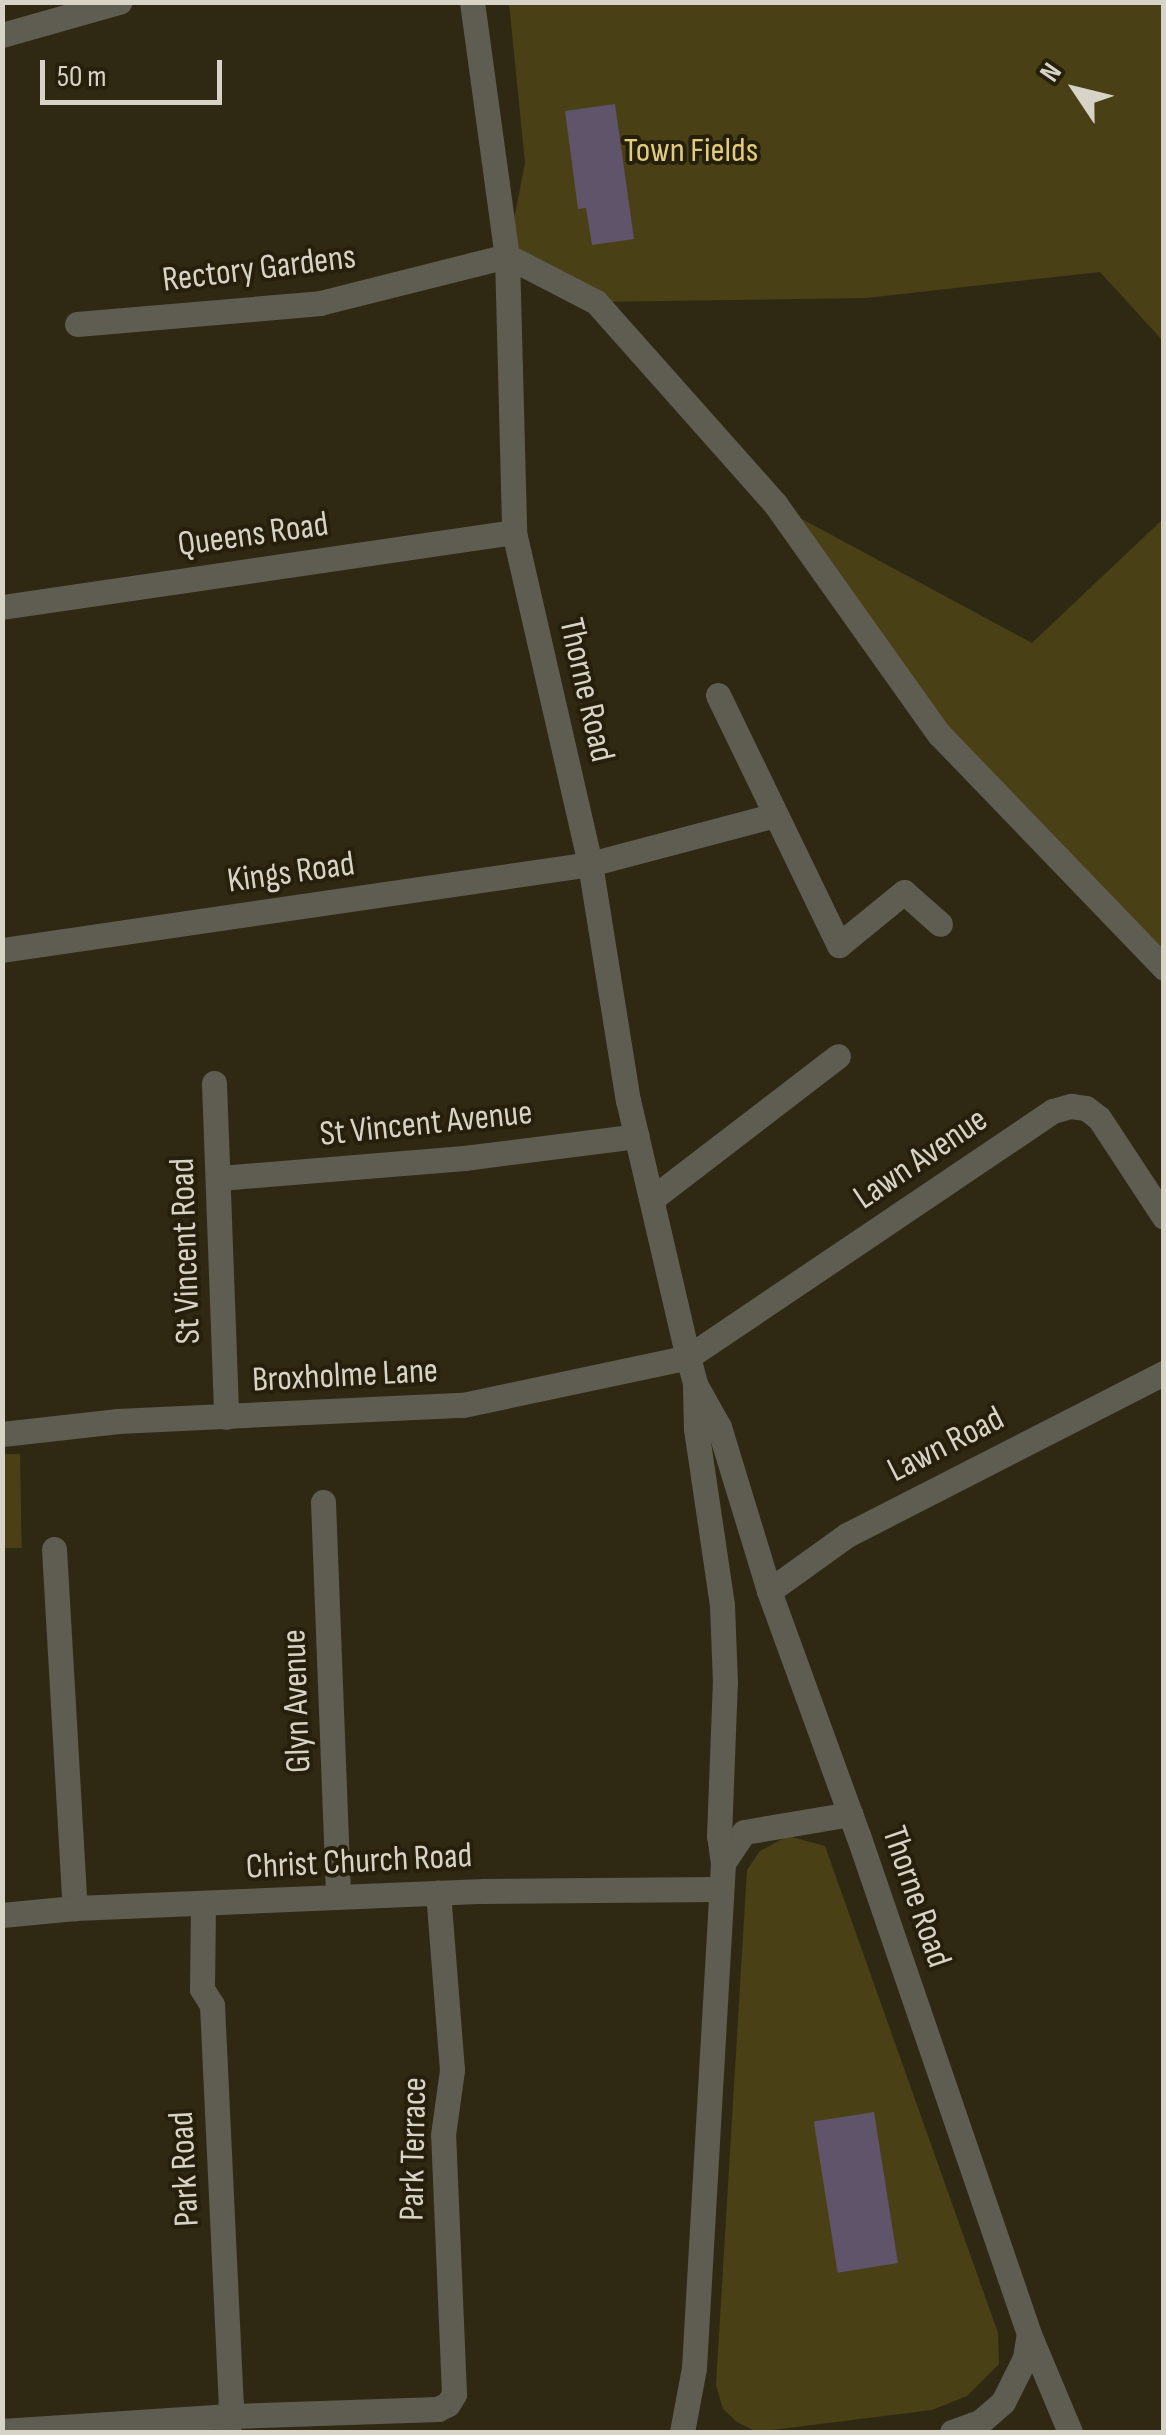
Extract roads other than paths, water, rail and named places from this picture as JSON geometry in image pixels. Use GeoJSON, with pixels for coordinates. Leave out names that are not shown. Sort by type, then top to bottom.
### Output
{"type":"FeatureCollection","features":[{"type":"Feature","properties":{"kind":"street"},"geometry":{"type":"LineString","coordinates":[[2,36],[119,2]]}},
{"type":"Feature","properties":{"kind":"street","name":"Thorne Road"},"geometry":{"type":"LineString","coordinates":[[472,2],[507,256],[514,532],[590,864],[637,1136],[688,1357],[696,1384],[719,1427],[769,1590],[1029,2334],[1070,2432]]}},
{"type":"Feature","properties":{"kind":"street"},"geometry":{"type":"LineString","coordinates":[[507,256],[608,312],[776,505],[939,734],[1164,968]]}},
{"type":"Feature","properties":{"kind":"street","name":"Rectory Gardens"},"geometry":{"type":"LineString","coordinates":[[77,324],[320,304],[507,256]]}},
{"type":"Feature","properties":{"kind":"street","name":"Queens Road"},"geometry":{"type":"LineString","coordinates":[[2,607],[514,532]]}},
{"type":"Feature","properties":{"kind":"street"},"geometry":{"type":"LineString","coordinates":[[718,695],[839,946],[904,892],[940,924]]}},
{"type":"Feature","properties":{"kind":"street","name":"Kings Road"},"geometry":{"type":"LineString","coordinates":[[2,950],[590,864],[776,815]]}},
{"type":"Feature","properties":{"kind":"street"},"geometry":{"type":"LineString","coordinates":[[653,1198],[838,1056]]}},
{"type":"Feature","properties":{"kind":"street","name":"St Vincent Road"},"geometry":{"type":"LineString","coordinates":[[214,1083],[226,1417]]}},
{"type":"Feature","properties":{"kind":"street","name":"Lawn Avenue"},"geometry":{"type":"LineString","coordinates":[[688,1357],[1053,1112],[1071,1106],[1086,1108],[1099,1118],[1164,1216]]}},
{"type":"Feature","properties":{"kind":"street","name":"St Vincent Avenue"},"geometry":{"type":"LineString","coordinates":[[220,1178],[464,1158],[637,1136]]}},
{"type":"Feature","properties":{"kind":"street","name":"Broxholme Lane"},"geometry":{"type":"LineString","coordinates":[[2,1434],[51,1425],[462,1405],[688,1357]]}},
{"type":"Feature","properties":{"kind":"street","name":"Lawn Road"},"geometry":{"type":"LineString","coordinates":[[769,1590],[847,1535],[1164,1374]]}},
{"type":"Feature","properties":{"kind":"street","name":"Thorne Road"},"geometry":{"type":"LineString","coordinates":[[682,2432],[694,2368],[722,1876],[718,1836],[725,1683],[722,1605],[696,1429],[696,1384]]}},
{"type":"Feature","properties":{"kind":"street","name":"Glyn Avenue"},"geometry":{"type":"LineString","coordinates":[[324,1502],[338,1898]]}},
{"type":"Feature","properties":{"kind":"street"},"geometry":{"type":"LineString","coordinates":[[54,1549],[75,1908]]}},
{"type":"Feature","properties":{"kind":"street"},"geometry":{"type":"LineString","coordinates":[[722,1876],[744,1832],[850,1814]]}},
{"type":"Feature","properties":{"kind":"street","name":"Christ Church Road"},"geometry":{"type":"LineString","coordinates":[[2,1915],[75,1908],[203,1905],[722,1876]]}},
{"type":"Feature","properties":{"kind":"street","name":"Park Terrace"},"geometry":{"type":"LineString","coordinates":[[229,2424],[438,2409],[448,2404],[454,2394],[444,2135],[452,2070],[438,1893]]}},
{"type":"Feature","properties":{"kind":"street","name":"Park Road"},"geometry":{"type":"LineString","coordinates":[[203,1905],[202,1989],[212,2005],[229,2424]]}},
{"type":"Feature","properties":{"kind":"street"},"geometry":{"type":"LineString","coordinates":[[952,2432],[980,2422],[1003,2402],[1025,2358],[1029,2334]]}},
{"type":"Feature","properties":{"kind":"street"},"geometry":{"type":"LineString","coordinates":[[2,2431],[229,2424]]}},
{"type":"Feature","properties":{"kind":"park label","name":"Town Fields"},"geometry":{"type":"Point","coordinates":[691,151]}}]}
